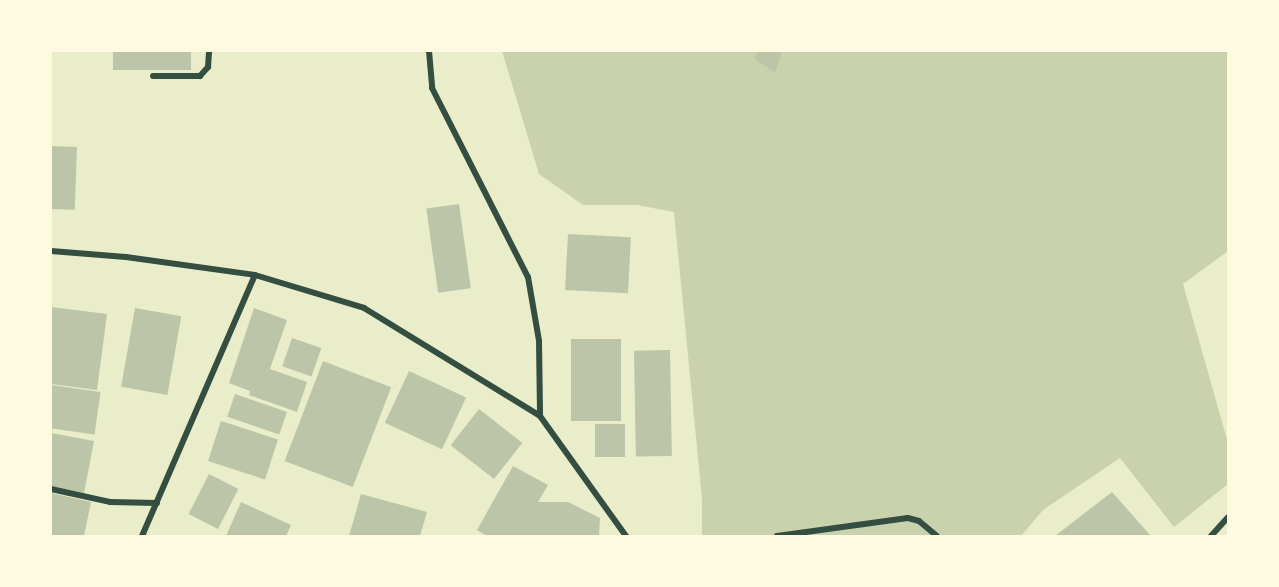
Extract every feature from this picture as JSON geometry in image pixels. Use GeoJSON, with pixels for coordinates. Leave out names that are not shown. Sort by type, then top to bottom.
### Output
{"type":"FeatureCollection","features":[{"type":"Feature","properties":{"kind":"street"},"geometry":{"type":"LineString","coordinates":[[153,76],[200,76],[208,67],[209,51]]}},
{"type":"Feature","properties":{"kind":"street"},"geometry":{"type":"LineString","coordinates":[[429,51],[432,88],[528,277],[539,341],[540,416]]}},
{"type":"Feature","properties":{"kind":"street"},"geometry":{"type":"LineString","coordinates":[[51,251],[126,257],[255,275],[364,308],[540,416],[626,536]]}},
{"type":"Feature","properties":{"kind":"street"},"geometry":{"type":"LineString","coordinates":[[142,536],[255,275]]}},
{"type":"Feature","properties":{"kind":"street"},"geometry":{"type":"LineString","coordinates":[[51,489],[110,502],[156,504]]}},
{"type":"Feature","properties":{"kind":"street"},"geometry":{"type":"LineString","coordinates":[[1211,536],[1228,517]]}},
{"type":"Feature","properties":{"kind":"street"},"geometry":{"type":"LineString","coordinates":[[777,536],[908,518],[925,525],[937,536]]}},
{"type":"Feature","properties":{"kind":"green space"},"geometry":{"type":"Polygon","coordinates":[[[502,51],[1228,51],[1228,251],[1183,284],[1228,443],[1228,484],[1174,527],[1120,458],[1043,510],[1021,536],[702,536],[702,499],[674,212],[637,205],[583,205],[539,174],[502,51]]]}},
{"type":"Feature","properties":{"kind":"building"},"geometry":{"type":"Polygon","coordinates":[[[113,51],[191,51],[191,70],[113,70],[113,51]]]}},
{"type":"Feature","properties":{"kind":"building"},"geometry":{"type":"Polygon","coordinates":[[[759,51],[782,51],[775,73],[754,58],[759,51]]]}},
{"type":"Feature","properties":{"kind":"building"},"geometry":{"type":"Polygon","coordinates":[[[51,146],[77,147],[75,210],[51,209],[51,146]]]}},
{"type":"Feature","properties":{"kind":"building"},"geometry":{"type":"Polygon","coordinates":[[[459,204],[471,288],[438,293],[426,209],[459,204]]]}},
{"type":"Feature","properties":{"kind":"building"},"geometry":{"type":"Polygon","coordinates":[[[568,234],[631,237],[628,293],[565,290],[568,234]]]}},
{"type":"Feature","properties":{"kind":"building"},"geometry":{"type":"Polygon","coordinates":[[[51,307],[107,314],[97,390],[51,384],[51,307]]]}},
{"type":"Feature","properties":{"kind":"building"},"geometry":{"type":"Polygon","coordinates":[[[135,308],[181,316],[167,395],[121,387],[135,308]]]}},
{"type":"Feature","properties":{"kind":"building"},"geometry":{"type":"Polygon","coordinates":[[[254,308],[287,320],[270,369],[307,382],[297,412],[249,395],[250,391],[229,383],[254,308]]]}},
{"type":"Feature","properties":{"kind":"building"},"geometry":{"type":"Polygon","coordinates":[[[292,338],[321,348],[312,376],[282,366],[292,338]]]}},
{"type":"Feature","properties":{"kind":"building"},"geometry":{"type":"Polygon","coordinates":[[[571,339],[621,339],[621,421],[571,421],[571,339]]]}},
{"type":"Feature","properties":{"kind":"building"},"geometry":{"type":"Polygon","coordinates":[[[670,350],[672,456],[636,457],[634,351],[670,350]]]}},
{"type":"Feature","properties":{"kind":"building"},"geometry":{"type":"Polygon","coordinates":[[[323,361],[391,387],[353,487],[285,461],[323,361]]]}},
{"type":"Feature","properties":{"kind":"building"},"geometry":{"type":"Polygon","coordinates":[[[409,371],[466,398],[442,449],[385,423],[409,371]]]}},
{"type":"Feature","properties":{"kind":"building"},"geometry":{"type":"Polygon","coordinates":[[[51,385],[101,392],[95,435],[51,428],[51,385]]]}},
{"type":"Feature","properties":{"kind":"building"},"geometry":{"type":"Polygon","coordinates":[[[235,394],[287,412],[279,435],[227,417],[235,394]]]}},
{"type":"Feature","properties":{"kind":"building"},"geometry":{"type":"Polygon","coordinates":[[[479,409],[522,443],[494,479],[451,445],[479,409]]]}},
{"type":"Feature","properties":{"kind":"building"},"geometry":{"type":"Polygon","coordinates":[[[221,421],[278,440],[265,479],[208,461],[221,421]]]}},
{"type":"Feature","properties":{"kind":"building"},"geometry":{"type":"Polygon","coordinates":[[[595,424],[625,424],[625,457],[595,457],[595,424]]]}},
{"type":"Feature","properties":{"kind":"building"},"geometry":{"type":"Polygon","coordinates":[[[51,433],[94,441],[84,493],[51,486],[51,433]]]}},
{"type":"Feature","properties":{"kind":"building"},"geometry":{"type":"Polygon","coordinates":[[[513,466],[548,485],[538,502],[568,502],[600,518],[599,536],[487,536],[477,530],[513,466]]]}},
{"type":"Feature","properties":{"kind":"building"},"geometry":{"type":"Polygon","coordinates":[[[209,474],[238,489],[218,529],[189,514],[209,474]]]}},
{"type":"Feature","properties":{"kind":"building"},"geometry":{"type":"Polygon","coordinates":[[[1112,492],[1151,536],[1055,536],[1112,492]]]}},
{"type":"Feature","properties":{"kind":"building"},"geometry":{"type":"Polygon","coordinates":[[[51,493],[91,502],[84,536],[51,536],[51,493]]]}},
{"type":"Feature","properties":{"kind":"building"},"geometry":{"type":"Polygon","coordinates":[[[361,494],[427,512],[420,536],[349,536],[361,494]]]}},
{"type":"Feature","properties":{"kind":"building"},"geometry":{"type":"Polygon","coordinates":[[[241,502],[291,525],[286,536],[226,536],[241,502]]]}}]}
